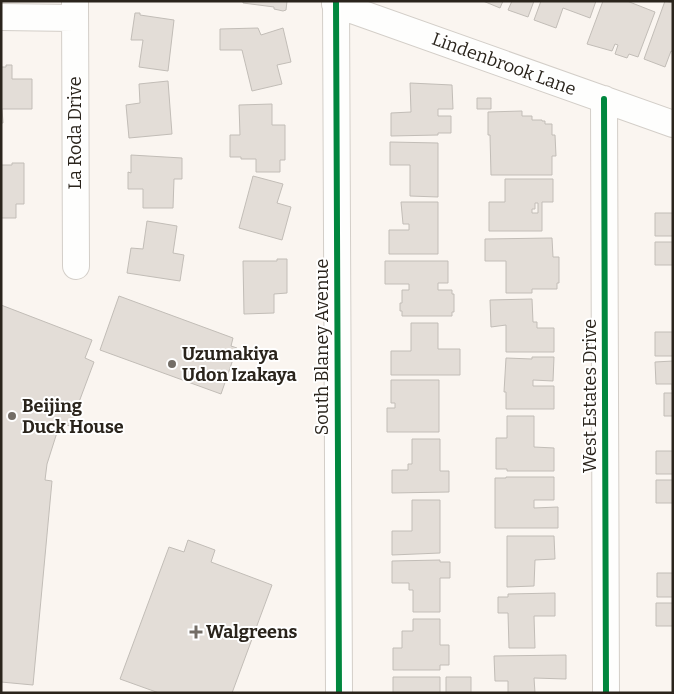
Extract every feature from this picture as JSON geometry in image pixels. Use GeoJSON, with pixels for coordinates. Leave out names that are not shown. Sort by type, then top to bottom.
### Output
{"type":"FeatureCollection","features":[{"type":"Feature","properties":{"kind":"street","name":"Lindenbrook Lane"},"geometry":{"type":"LineString","coordinates":[[336,3],[673,124]]}},
{"type":"Feature","properties":{"kind":"street","name":"South Blaney Avenue"},"geometry":{"type":"LineString","coordinates":[[336,3],[339,693]]}},
{"type":"Feature","properties":{"kind":"street"},"geometry":{"type":"LineString","coordinates":[[1,17],[74,9]]}},
{"type":"Feature","properties":{"kind":"street","name":"La Roda Drive"},"geometry":{"type":"LineString","coordinates":[[74,9],[76,266]]}},
{"type":"Feature","properties":{"kind":"street","name":"West Estates Drive"},"geometry":{"type":"LineString","coordinates":[[604,99],[606,693]]}},
{"type":"Feature","properties":{"kind":"building"},"geometry":{"type":"Polygon","coordinates":[[[243,1],[287,1],[286,10],[283,11],[274,9],[274,7],[243,3],[243,1]]]}},
{"type":"Feature","properties":{"kind":"building"},"geometry":{"type":"Polygon","coordinates":[[[483,1],[503,1],[500,8],[483,1]]]}},
{"type":"Feature","properties":{"kind":"building"},"geometry":{"type":"Polygon","coordinates":[[[512,1],[534,1],[528,17],[508,10],[512,1]]]}},
{"type":"Feature","properties":{"kind":"building"},"geometry":{"type":"Polygon","coordinates":[[[541,1],[596,1],[590,18],[563,8],[556,28],[534,20],[541,1]]]}},
{"type":"Feature","properties":{"kind":"building"},"geometry":{"type":"Polygon","coordinates":[[[603,1],[627,1],[655,12],[638,57],[629,54],[627,58],[615,54],[618,45],[615,44],[612,51],[587,44],[603,1]]]}},
{"type":"Feature","properties":{"kind":"building"},"geometry":{"type":"Polygon","coordinates":[[[665,1],[673,3],[673,52],[671,51],[665,67],[644,59],[665,1]]]}},
{"type":"Feature","properties":{"kind":"building"},"geometry":{"type":"Polygon","coordinates":[[[135,13],[174,20],[168,71],[139,67],[143,40],[131,40],[135,13]]]}},
{"type":"Feature","properties":{"kind":"building"},"geometry":{"type":"Polygon","coordinates":[[[258,28],[261,35],[283,28],[291,62],[277,65],[282,84],[252,91],[242,50],[220,50],[220,29],[258,28]]]}},
{"type":"Feature","properties":{"kind":"building"},"geometry":{"type":"Polygon","coordinates":[[[6,65],[12,65],[12,79],[32,79],[32,109],[2,109],[3,123],[1,123],[1,67],[6,67],[6,65]]]}},
{"type":"Feature","properties":{"kind":"building"},"geometry":{"type":"Polygon","coordinates":[[[168,81],[172,134],[129,138],[126,105],[140,103],[139,84],[168,81]]]}},
{"type":"Feature","properties":{"kind":"building"},"geometry":{"type":"Polygon","coordinates":[[[410,83],[452,85],[453,109],[438,109],[438,116],[451,116],[451,133],[391,136],[391,113],[411,112],[410,83]]]}},
{"type":"Feature","properties":{"kind":"building"},"geometry":{"type":"Polygon","coordinates":[[[477,98],[491,98],[491,109],[477,109],[477,98]]]}},
{"type":"Feature","properties":{"kind":"building"},"geometry":{"type":"Polygon","coordinates":[[[272,104],[272,125],[285,125],[285,160],[280,160],[280,172],[256,172],[256,159],[230,157],[230,135],[240,135],[239,105],[272,104]]]}},
{"type":"Feature","properties":{"kind":"building"},"geometry":{"type":"Polygon","coordinates":[[[522,111],[522,116],[532,116],[532,120],[542,120],[545,121],[545,124],[552,124],[552,135],[555,135],[556,156],[552,156],[552,175],[491,175],[488,112],[522,111]]]}},
{"type":"Feature","properties":{"kind":"building"},"geometry":{"type":"Polygon","coordinates":[[[390,142],[438,143],[438,197],[410,196],[410,165],[390,165],[390,142]]]}},
{"type":"Feature","properties":{"kind":"building"},"geometry":{"type":"Polygon","coordinates":[[[131,155],[182,158],[182,179],[174,179],[173,208],[143,208],[143,189],[128,189],[128,172],[131,173],[131,155]]]}},
{"type":"Feature","properties":{"kind":"building"},"geometry":{"type":"Polygon","coordinates":[[[12,163],[24,163],[24,204],[16,204],[16,218],[1,218],[1,165],[12,165],[12,163]]]}},
{"type":"Feature","properties":{"kind":"building"},"geometry":{"type":"Polygon","coordinates":[[[253,176],[283,184],[277,203],[291,207],[282,240],[239,228],[253,176]]]}},
{"type":"Feature","properties":{"kind":"building"},"geometry":{"type":"Polygon","coordinates":[[[505,179],[553,179],[553,202],[542,202],[542,231],[489,231],[489,202],[505,202],[505,179]],[[535,203],[535,209],[532,209],[532,213],[538,213],[538,203],[535,203]]]}},
{"type":"Feature","properties":{"kind":"building"},"geometry":{"type":"Polygon","coordinates":[[[401,202],[438,202],[438,254],[389,254],[389,230],[409,230],[409,224],[403,224],[401,202]]]}},
{"type":"Feature","properties":{"kind":"building"},"geometry":{"type":"Polygon","coordinates":[[[655,213],[673,213],[673,236],[655,236],[655,213]]]}},
{"type":"Feature","properties":{"kind":"building"},"geometry":{"type":"Polygon","coordinates":[[[147,221],[177,226],[173,253],[184,255],[180,281],[127,273],[131,248],[143,249],[147,221]]]}},
{"type":"Feature","properties":{"kind":"building"},"geometry":{"type":"Polygon","coordinates":[[[552,238],[553,257],[559,257],[559,283],[557,283],[557,289],[532,289],[532,293],[506,293],[506,261],[485,261],[485,239],[552,238]]]}},
{"type":"Feature","properties":{"kind":"building"},"geometry":{"type":"Polygon","coordinates":[[[655,242],[673,242],[673,265],[655,265],[655,242]]]}},
{"type":"Feature","properties":{"kind":"building"},"geometry":{"type":"Polygon","coordinates":[[[277,259],[287,259],[287,293],[274,294],[274,313],[244,314],[243,261],[277,261],[277,259]]]}},
{"type":"Feature","properties":{"kind":"building"},"geometry":{"type":"Polygon","coordinates":[[[385,261],[448,261],[448,283],[438,283],[438,290],[452,290],[452,294],[454,294],[454,312],[452,312],[452,316],[402,316],[400,303],[402,303],[402,290],[409,290],[409,284],[385,284],[385,261]]]}},
{"type":"Feature","properties":{"kind":"building"},"geometry":{"type":"Polygon","coordinates":[[[119,296],[233,338],[231,346],[237,348],[221,394],[100,350],[119,296]]]}},
{"type":"Feature","properties":{"kind":"building"},"geometry":{"type":"Polygon","coordinates":[[[532,299],[533,322],[537,322],[537,328],[554,328],[554,352],[506,352],[506,325],[491,327],[490,300],[532,299]]]}},
{"type":"Feature","properties":{"kind":"building"},"geometry":{"type":"Polygon","coordinates":[[[1,305],[92,340],[85,358],[94,362],[70,426],[60,423],[47,464],[45,480],[52,481],[33,685],[1,682],[1,305]]]}},
{"type":"Feature","properties":{"kind":"building"},"geometry":{"type":"Polygon","coordinates":[[[411,323],[438,323],[438,349],[460,349],[460,375],[391,375],[391,351],[411,351],[411,323]]]}},
{"type":"Feature","properties":{"kind":"building"},"geometry":{"type":"Polygon","coordinates":[[[655,332],[673,332],[673,356],[655,356],[655,332]]]}},
{"type":"Feature","properties":{"kind":"building"},"geometry":{"type":"Polygon","coordinates":[[[532,357],[554,357],[553,381],[533,380],[533,386],[554,386],[554,409],[506,409],[506,392],[504,392],[506,358],[532,359],[532,357]]]}},
{"type":"Feature","properties":{"kind":"building"},"geometry":{"type":"Polygon","coordinates":[[[673,361],[672,390],[672,384],[656,384],[655,362],[673,361]]]}},
{"type":"Feature","properties":{"kind":"building"},"geometry":{"type":"Polygon","coordinates":[[[391,380],[439,380],[439,432],[387,432],[387,408],[395,408],[395,403],[391,403],[391,380]]]}},
{"type":"Feature","properties":{"kind":"building"},"geometry":{"type":"Polygon","coordinates":[[[664,393],[673,393],[673,416],[664,416],[664,393]]]}},
{"type":"Feature","properties":{"kind":"building"},"geometry":{"type":"Polygon","coordinates":[[[507,416],[534,416],[534,447],[554,448],[554,471],[507,471],[507,469],[496,469],[496,438],[507,438],[507,416]]]}},
{"type":"Feature","properties":{"kind":"building"},"geometry":{"type":"Polygon","coordinates":[[[412,439],[440,439],[440,471],[449,471],[449,492],[392,493],[392,470],[408,470],[408,464],[412,464],[412,439]]]}},
{"type":"Feature","properties":{"kind":"building"},"geometry":{"type":"Polygon","coordinates":[[[656,451],[673,451],[673,474],[656,474],[656,451]]]}},
{"type":"Feature","properties":{"kind":"building"},"geometry":{"type":"Polygon","coordinates":[[[554,477],[554,500],[534,500],[534,508],[558,507],[558,528],[495,528],[495,478],[554,477]]]}},
{"type":"Feature","properties":{"kind":"building"},"geometry":{"type":"Polygon","coordinates":[[[656,480],[673,480],[673,503],[656,503],[656,480]]]}},
{"type":"Feature","properties":{"kind":"building"},"geometry":{"type":"Polygon","coordinates":[[[412,500],[440,500],[440,553],[392,555],[392,531],[412,531],[412,500]]]}},
{"type":"Feature","properties":{"kind":"building"},"geometry":{"type":"Polygon","coordinates":[[[507,536],[554,536],[555,559],[535,560],[534,586],[507,587],[507,536]]]}},
{"type":"Feature","properties":{"kind":"building","name":"Walgreens"},"geometry":{"type":"Polygon","coordinates":[[[188,540],[215,550],[211,562],[272,585],[232,693],[159,693],[120,679],[169,547],[184,552],[188,540]]]}},
{"type":"Feature","properties":{"kind":"building"},"geometry":{"type":"Polygon","coordinates":[[[440,560],[440,562],[450,562],[450,578],[440,578],[440,612],[413,612],[413,590],[409,590],[409,583],[392,583],[392,561],[440,560]]]}},
{"type":"Feature","properties":{"kind":"building"},"geometry":{"type":"Polygon","coordinates":[[[657,573],[673,573],[673,597],[657,597],[657,573]]]}},
{"type":"Feature","properties":{"kind":"building"},"geometry":{"type":"Polygon","coordinates":[[[555,593],[555,616],[534,616],[535,648],[509,648],[508,613],[498,613],[498,597],[508,597],[508,594],[555,593]]]}},
{"type":"Feature","properties":{"kind":"building"},"geometry":{"type":"Polygon","coordinates":[[[656,603],[673,603],[673,626],[656,626],[656,603]]]}},
{"type":"Feature","properties":{"kind":"building"},"geometry":{"type":"Polygon","coordinates":[[[413,619],[440,619],[440,645],[449,645],[449,665],[440,665],[440,670],[393,670],[393,648],[402,648],[402,631],[413,631],[413,619]]]}},
{"type":"Feature","properties":{"kind":"building"},"geometry":{"type":"Polygon","coordinates":[[[566,655],[566,679],[534,678],[535,693],[508,693],[508,681],[495,681],[494,656],[566,655]]]}},
{"type":"Feature","properties":{"kind":"building"},"geometry":{"type":"Polygon","coordinates":[[[393,677],[440,677],[440,693],[393,693],[393,677]]]}},
{"type":"Feature","properties":{"kind":"building"},"geometry":{"type":"Polygon","coordinates":[[[446,677],[471,677],[471,693],[446,693],[446,677]]]}},
{"type":"Feature","properties":{"kind":"cycle path"},"geometry":{"type":"LineString","coordinates":[[336,1],[339,693]]}},
{"type":"Feature","properties":{"kind":"cycle path"},"geometry":{"type":"LineString","coordinates":[[604,99],[606,693]]}},
{"type":"Feature","properties":{"kind":"place","name":"Uzumakiya Udon Izakaya"},"geometry":{"type":"Point","coordinates":[172,364]}},
{"type":"Feature","properties":{"kind":"place","name":"Beijing Duck House"},"geometry":{"type":"Point","coordinates":[12,416]}},
{"type":"Feature","properties":{"kind":"place","name":"Walgreens"},"geometry":{"type":"Point","coordinates":[196,632]}}]}
